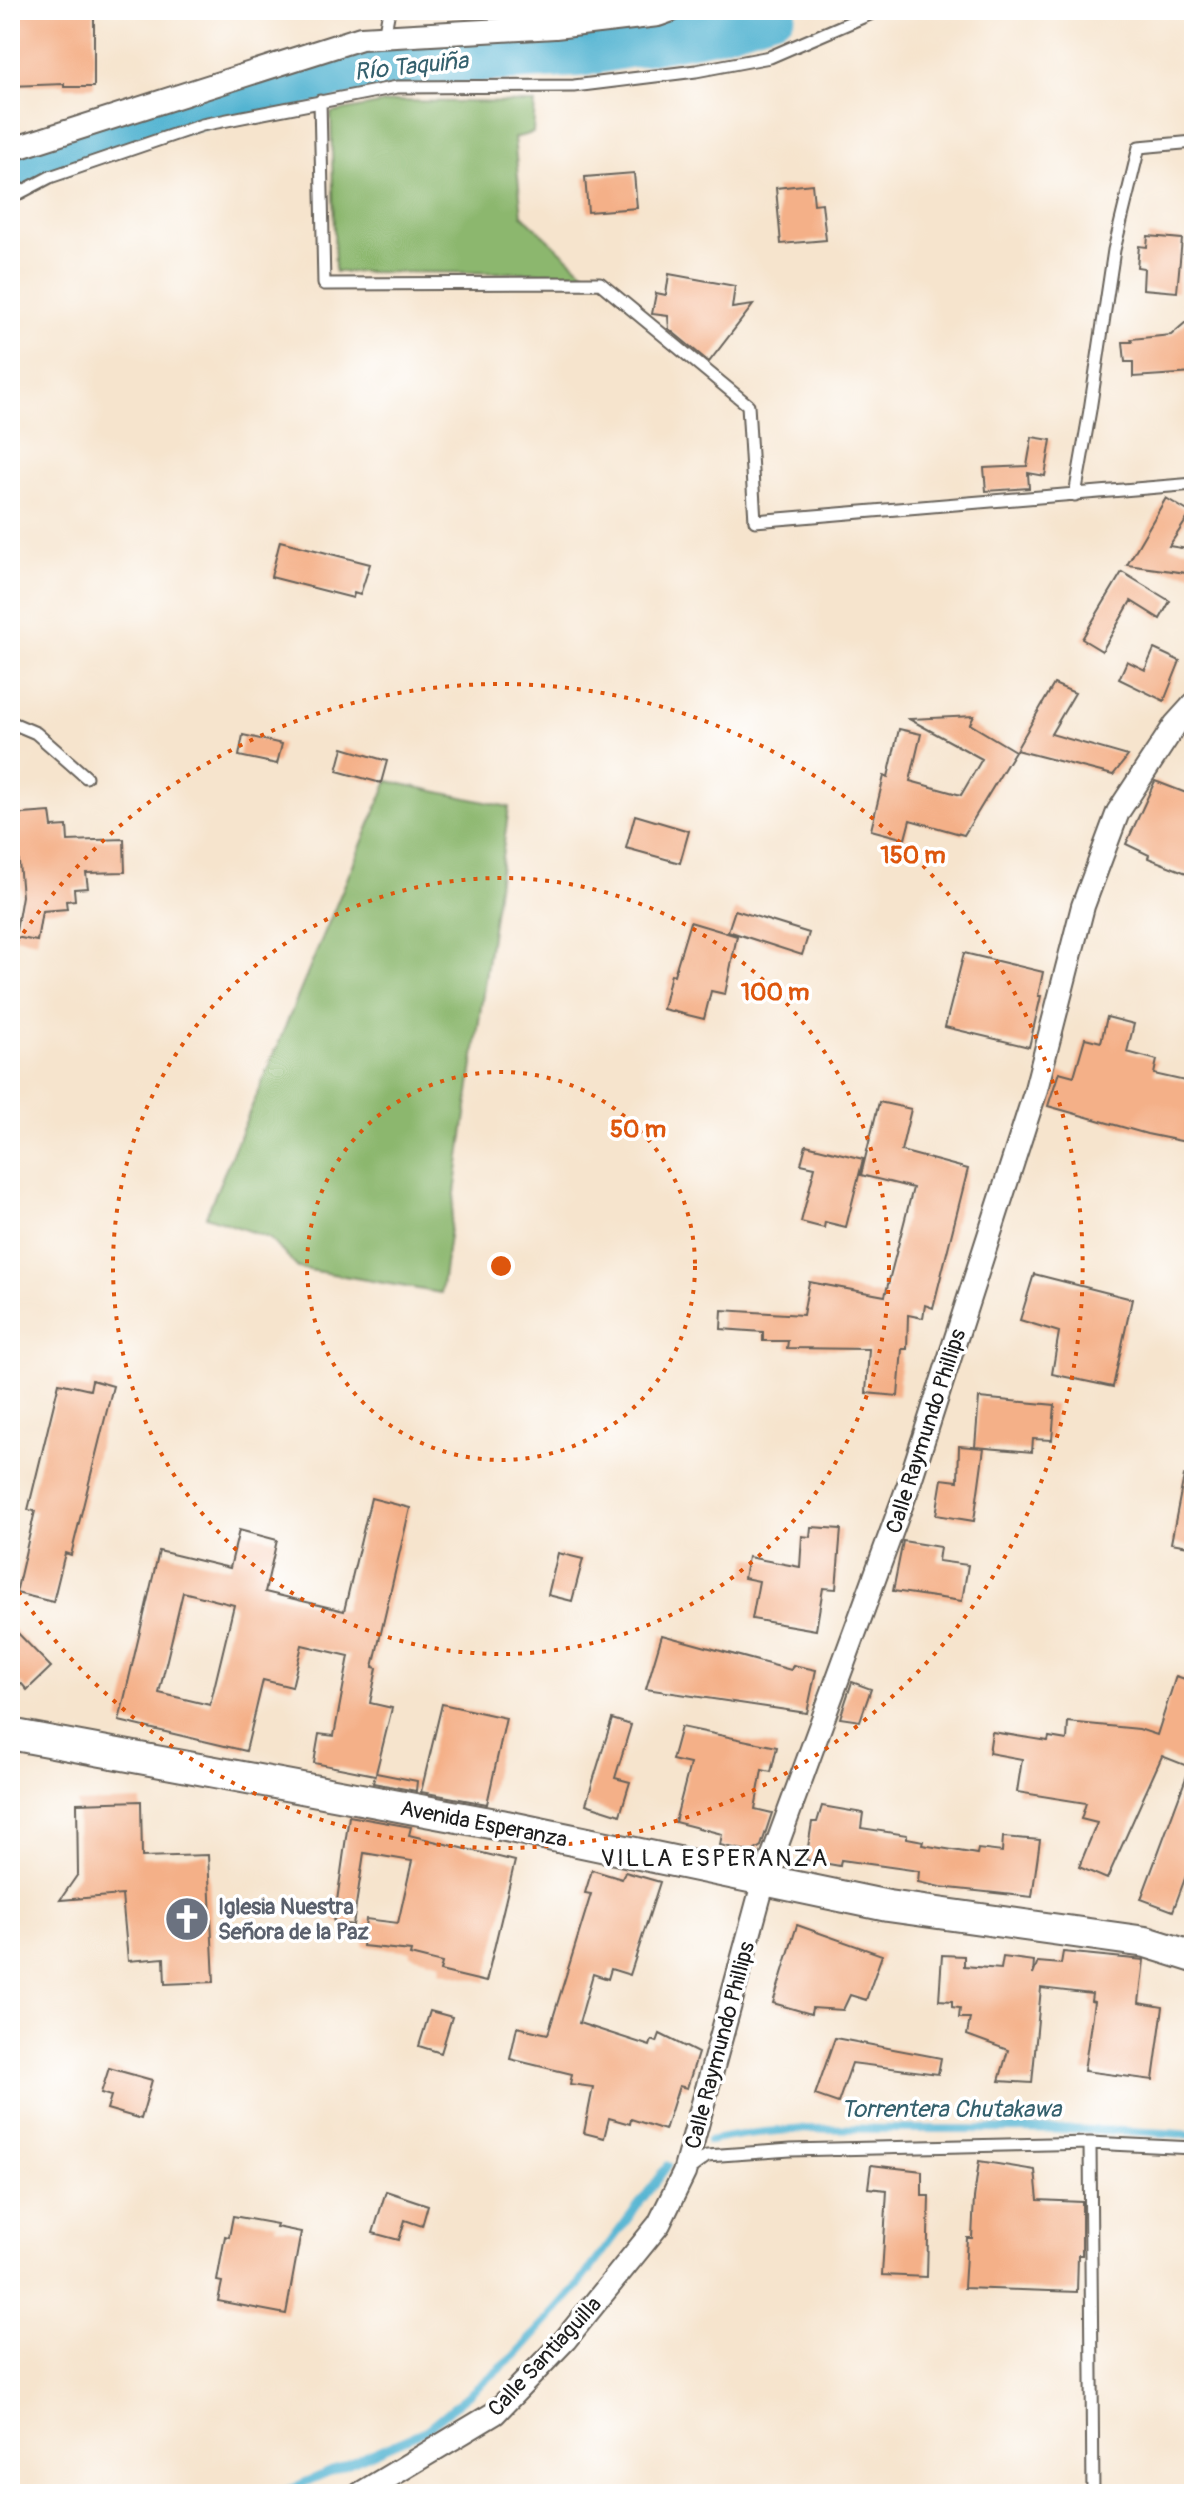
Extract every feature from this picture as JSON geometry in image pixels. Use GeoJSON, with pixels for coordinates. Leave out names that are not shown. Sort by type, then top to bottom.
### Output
{"type":"FeatureCollection","features":[{"type":"Feature","properties":{"kind":"main road","name":"Avenida Esperanza"},"geometry":{"type":"LineString","coordinates":[[10,1734],[501,1825],[888,1906],[1146,1942],[1194,1957]]}},
{"type":"Feature","properties":{"kind":"street"},"geometry":{"type":"LineString","coordinates":[[10,150],[361,38],[555,27],[658,15],[672,10]]}},
{"type":"Feature","properties":{"kind":"street","name":"Calle Raymundo Phillips"},"geometry":{"type":"LineString","coordinates":[[685,2169],[764,1880],[914,1469],[1035,1093],[1083,906],[1118,812],[1175,725],[1194,704]]}},
{"type":"Feature","properties":{"kind":"street","name":"Calle Santiaguilla"},"geometry":{"type":"LineString","coordinates":[[360,2494],[495,2413],[565,2340],[659,2224],[685,2169]]}},
{"type":"Feature","properties":{"kind":"lane"},"geometry":{"type":"LineString","coordinates":[[384,37],[389,10]]}},
{"type":"Feature","properties":{"kind":"lane"},"geometry":{"type":"LineString","coordinates":[[10,198],[50,177],[202,125],[397,87],[574,86],[696,71],[770,57],[879,10]]}},
{"type":"Feature","properties":{"kind":"lane"},"geometry":{"type":"LineString","coordinates":[[320,101],[324,284],[600,283],[748,405],[755,521],[1194,484]]}},
{"type":"Feature","properties":{"kind":"lane"},"geometry":{"type":"LineString","coordinates":[[1075,495],[1114,250],[1139,147],[1194,142]]}},
{"type":"Feature","properties":{"kind":"lane"},"geometry":{"type":"LineString","coordinates":[[10,722],[36,733],[86,777]]}},
{"type":"Feature","properties":{"kind":"lane"},"geometry":{"type":"LineString","coordinates":[[685,2169],[707,2156],[790,2150],[1090,2143],[1194,2148]]}},
{"type":"Feature","properties":{"kind":"lane"},"geometry":{"type":"LineString","coordinates":[[1090,2143],[1093,2494]]}},
{"type":"Feature","properties":{"kind":"green space"},"geometry":{"type":"Polygon","coordinates":[[[395,101],[535,103],[533,133],[514,138],[522,215],[585,273],[335,272],[331,113],[395,101]]]}},
{"type":"Feature","properties":{"kind":"green space"},"geometry":{"type":"Polygon","coordinates":[[[388,781],[509,807],[441,1293],[298,1268],[269,1238],[206,1216],[388,781]]]}},
{"type":"Feature","properties":{"kind":"building"},"geometry":{"type":"Polygon","coordinates":[[[10,10],[94,10],[94,87],[64,87],[64,84],[10,86],[10,10]]]}},
{"type":"Feature","properties":{"kind":"building"},"geometry":{"type":"Polygon","coordinates":[[[634,173],[637,208],[588,212],[585,177],[634,173]]]}},
{"type":"Feature","properties":{"kind":"building"},"geometry":{"type":"Polygon","coordinates":[[[812,184],[814,204],[822,203],[826,240],[781,244],[776,188],[812,184]]]}},
{"type":"Feature","properties":{"kind":"building"},"geometry":{"type":"Polygon","coordinates":[[[1148,236],[1182,239],[1177,292],[1143,289],[1144,268],[1137,267],[1139,246],[1147,247],[1148,236]]]}},
{"type":"Feature","properties":{"kind":"building"},"geometry":{"type":"Polygon","coordinates":[[[669,274],[735,286],[732,308],[753,305],[709,362],[669,329],[668,316],[652,314],[656,293],[666,295],[669,274]]]}},
{"type":"Feature","properties":{"kind":"building"},"geometry":{"type":"Polygon","coordinates":[[[1194,315],[1194,373],[1133,377],[1133,362],[1125,362],[1123,342],[1171,335],[1194,315]]]}},
{"type":"Feature","properties":{"kind":"building"},"geometry":{"type":"Polygon","coordinates":[[[1032,437],[1051,440],[1045,476],[1028,473],[1029,488],[986,491],[984,468],[1027,466],[1032,437]]]}},
{"type":"Feature","properties":{"kind":"building"},"geometry":{"type":"Polygon","coordinates":[[[1166,498],[1191,513],[1169,546],[1194,550],[1194,574],[1127,565],[1166,498]]]}},
{"type":"Feature","properties":{"kind":"building"},"geometry":{"type":"Polygon","coordinates":[[[280,541],[370,564],[360,595],[354,593],[353,598],[271,577],[280,541]]]}},
{"type":"Feature","properties":{"kind":"building"},"geometry":{"type":"Polygon","coordinates":[[[1122,572],[1170,601],[1160,619],[1131,601],[1102,651],[1082,639],[1122,572]]]}},
{"type":"Feature","properties":{"kind":"building"},"geometry":{"type":"Polygon","coordinates":[[[1154,649],[1180,661],[1164,701],[1119,679],[1127,661],[1145,670],[1154,649]]]}},
{"type":"Feature","properties":{"kind":"building"},"geometry":{"type":"Polygon","coordinates":[[[1054,684],[1075,693],[1051,734],[1128,756],[1113,775],[1016,750],[1054,684]]]}},
{"type":"Feature","properties":{"kind":"building"},"geometry":{"type":"Polygon","coordinates":[[[974,716],[970,724],[1015,751],[964,835],[910,820],[905,839],[871,830],[899,729],[921,734],[910,781],[961,795],[982,759],[909,719],[974,716]]]}},
{"type":"Feature","properties":{"kind":"building"},"geometry":{"type":"Polygon","coordinates":[[[243,735],[282,744],[277,764],[239,756],[243,735]]]}},
{"type":"Feature","properties":{"kind":"building"},"geometry":{"type":"Polygon","coordinates":[[[343,748],[387,761],[381,783],[337,771],[343,748]]]}},
{"type":"Feature","properties":{"kind":"building"},"geometry":{"type":"Polygon","coordinates":[[[1155,781],[1194,796],[1194,876],[1148,858],[1149,855],[1126,844],[1155,781]]]}},
{"type":"Feature","properties":{"kind":"building"},"geometry":{"type":"Polygon","coordinates":[[[50,812],[52,827],[67,826],[68,841],[124,839],[125,872],[86,873],[88,888],[74,889],[75,900],[66,901],[67,909],[42,911],[37,941],[15,937],[22,896],[17,840],[10,841],[10,815],[50,812]]]}},
{"type":"Feature","properties":{"kind":"building"},"geometry":{"type":"Polygon","coordinates":[[[635,815],[689,831],[680,863],[626,848],[635,815]]]}},
{"type":"Feature","properties":{"kind":"building"},"geometry":{"type":"Polygon","coordinates":[[[735,910],[809,933],[802,955],[728,931],[735,910]]]}},
{"type":"Feature","properties":{"kind":"building"},"geometry":{"type":"Polygon","coordinates":[[[690,922],[737,936],[725,994],[711,991],[704,1019],[663,1009],[671,974],[674,975],[690,922]]]}},
{"type":"Feature","properties":{"kind":"building"},"geometry":{"type":"Polygon","coordinates":[[[964,953],[1043,972],[1038,996],[1041,996],[1029,1047],[945,1027],[964,953]]]}},
{"type":"Feature","properties":{"kind":"building"},"geometry":{"type":"Polygon","coordinates":[[[1107,1017],[1134,1024],[1127,1052],[1157,1060],[1154,1074],[1194,1083],[1191,1143],[1048,1106],[1059,1072],[1074,1076],[1085,1038],[1101,1042],[1107,1017]]]}},
{"type":"Feature","properties":{"kind":"building"},"geometry":{"type":"Polygon","coordinates":[[[879,1102],[911,1109],[901,1151],[968,1169],[933,1308],[925,1305],[923,1318],[908,1315],[907,1349],[902,1349],[898,1396],[866,1393],[869,1349],[787,1348],[788,1341],[763,1341],[763,1332],[721,1329],[722,1310],[803,1315],[809,1282],[885,1296],[913,1188],[861,1175],[879,1102]]]}},
{"type":"Feature","properties":{"kind":"building"},"geometry":{"type":"Polygon","coordinates":[[[806,1145],[863,1159],[846,1227],[825,1222],[824,1228],[801,1222],[815,1167],[801,1164],[806,1145]]]}},
{"type":"Feature","properties":{"kind":"building"},"geometry":{"type":"Polygon","coordinates":[[[1034,1274],[1132,1299],[1113,1387],[1052,1374],[1059,1332],[1020,1320],[1034,1274]]]}},
{"type":"Feature","properties":{"kind":"building"},"geometry":{"type":"Polygon","coordinates":[[[92,1380],[113,1386],[71,1555],[65,1553],[53,1602],[16,1593],[35,1511],[28,1510],[59,1383],[90,1390],[92,1380]]]}},
{"type":"Feature","properties":{"kind":"building"},"geometry":{"type":"Polygon","coordinates":[[[979,1398],[1055,1405],[1052,1440],[1033,1439],[1032,1452],[975,1447],[979,1398]]]}},
{"type":"Feature","properties":{"kind":"building"},"geometry":{"type":"Polygon","coordinates":[[[959,1446],[984,1448],[974,1521],[936,1515],[942,1479],[958,1481],[959,1446]]]}},
{"type":"Feature","properties":{"kind":"building"},"geometry":{"type":"Polygon","coordinates":[[[1184,1476],[1194,1477],[1194,1547],[1171,1543],[1184,1476]]]}},
{"type":"Feature","properties":{"kind":"building"},"geometry":{"type":"Polygon","coordinates":[[[371,1498],[410,1508],[373,1667],[377,1668],[370,1703],[392,1708],[376,1773],[417,1781],[416,1791],[373,1783],[375,1775],[314,1763],[319,1734],[334,1736],[349,1656],[302,1645],[292,1687],[263,1680],[246,1751],[119,1721],[159,1551],[230,1568],[239,1530],[277,1540],[265,1592],[344,1611],[371,1498]],[[183,1592],[159,1693],[210,1705],[234,1605],[183,1592]]]}},
{"type":"Feature","properties":{"kind":"building"},"geometry":{"type":"Polygon","coordinates":[[[811,1527],[841,1529],[836,1589],[823,1588],[816,1630],[752,1619],[759,1581],[744,1578],[748,1557],[800,1567],[802,1536],[810,1537],[811,1527]]]}},
{"type":"Feature","properties":{"kind":"building"},"geometry":{"type":"Polygon","coordinates":[[[903,1541],[940,1547],[938,1561],[968,1565],[962,1601],[893,1591],[903,1541]]]}},
{"type":"Feature","properties":{"kind":"building"},"geometry":{"type":"Polygon","coordinates":[[[558,1553],[583,1559],[572,1601],[548,1595],[558,1553]]]}},
{"type":"Feature","properties":{"kind":"building"},"geometry":{"type":"Polygon","coordinates":[[[10,1625],[51,1667],[27,1690],[21,1683],[10,1694],[10,1625]]]}},
{"type":"Feature","properties":{"kind":"building"},"geometry":{"type":"Polygon","coordinates":[[[662,1635],[791,1670],[793,1665],[816,1670],[807,1713],[646,1689],[662,1635]]]}},
{"type":"Feature","properties":{"kind":"building"},"geometry":{"type":"Polygon","coordinates":[[[1176,1676],[1194,1682],[1194,1854],[1173,1911],[1141,1899],[1190,1767],[1162,1756],[1107,1879],[1079,1867],[1097,1823],[1081,1819],[1086,1803],[1017,1792],[1022,1759],[989,1753],[992,1732],[1048,1741],[1049,1737],[1067,1740],[1068,1722],[1139,1729],[1157,1735],[1176,1676]]]}},
{"type":"Feature","properties":{"kind":"building"},"geometry":{"type":"Polygon","coordinates":[[[852,1682],[871,1689],[860,1721],[840,1718],[852,1682]]]}},
{"type":"Feature","properties":{"kind":"building"},"geometry":{"type":"Polygon","coordinates":[[[442,1704],[506,1718],[487,1804],[421,1792],[442,1704]]]}},
{"type":"Feature","properties":{"kind":"building"},"geometry":{"type":"Polygon","coordinates":[[[612,1719],[631,1725],[615,1778],[630,1782],[620,1815],[586,1804],[612,1719]]]}},
{"type":"Feature","properties":{"kind":"building"},"geometry":{"type":"Polygon","coordinates":[[[681,1727],[777,1747],[771,1772],[762,1770],[755,1809],[772,1813],[761,1846],[752,1852],[720,1845],[722,1834],[675,1822],[690,1764],[672,1760],[681,1727]]]}},
{"type":"Feature","properties":{"kind":"building"},"geometry":{"type":"Polygon","coordinates":[[[141,1801],[142,1857],[208,1855],[214,1982],[165,1984],[164,1958],[128,1961],[122,1895],[60,1900],[78,1874],[77,1803],[141,1801]]]}},
{"type":"Feature","properties":{"kind":"building"},"geometry":{"type":"Polygon","coordinates":[[[822,1806],[863,1813],[861,1828],[907,1835],[907,1838],[923,1841],[922,1845],[977,1854],[978,1849],[1002,1852],[1003,1837],[1040,1840],[1032,1897],[918,1882],[919,1871],[841,1860],[840,1866],[806,1860],[812,1822],[817,1822],[822,1806]]]}},
{"type":"Feature","properties":{"kind":"building"},"geometry":{"type":"Polygon","coordinates":[[[349,1816],[411,1827],[409,1835],[515,1861],[486,1982],[440,1971],[442,1963],[410,1955],[411,1951],[363,1946],[366,1919],[398,1923],[412,1861],[364,1853],[353,1925],[334,1922],[349,1816]]]}},
{"type":"Feature","properties":{"kind":"building"},"geometry":{"type":"Polygon","coordinates":[[[592,1870],[622,1879],[625,1872],[660,1882],[630,1975],[611,1969],[608,1979],[593,1974],[579,2023],[650,2046],[652,2040],[657,2042],[660,2034],[698,2053],[687,2088],[679,2086],[665,2130],[631,2119],[630,2124],[609,2118],[604,2138],[584,2133],[593,2087],[570,2084],[572,2074],[510,2059],[517,2027],[548,2034],[591,1894],[585,1893],[592,1870]]]}},
{"type":"Feature","properties":{"kind":"building"},"geometry":{"type":"Polygon","coordinates":[[[797,1925],[882,1955],[866,2000],[850,1995],[843,2010],[812,2008],[811,2014],[773,2003],[797,1925]]]}},
{"type":"Feature","properties":{"kind":"building"},"geometry":{"type":"Polygon","coordinates":[[[1063,1952],[1144,1960],[1139,2003],[1163,2007],[1153,2080],[1084,2071],[1094,2002],[1091,2001],[1092,1994],[1041,1988],[1032,2083],[999,2081],[1008,2050],[967,2035],[970,2018],[959,2018],[960,2008],[952,2007],[952,2001],[939,2000],[942,1955],[964,1956],[964,1966],[1001,1969],[1003,1957],[1034,1961],[1033,1975],[1038,1962],[1061,1964],[1063,1952]]]}},
{"type":"Feature","properties":{"kind":"building"},"geometry":{"type":"Polygon","coordinates":[[[430,2011],[452,2017],[441,2053],[419,2046],[430,2011]]]}},
{"type":"Feature","properties":{"kind":"building"},"geometry":{"type":"Polygon","coordinates":[[[835,2038],[941,2058],[938,2074],[852,2063],[838,2103],[815,2095],[835,2038]]]}},
{"type":"Feature","properties":{"kind":"building"},"geometry":{"type":"Polygon","coordinates":[[[109,2068],[152,2080],[141,2119],[107,2109],[111,2096],[101,2093],[109,2068]]]}},
{"type":"Feature","properties":{"kind":"building"},"geometry":{"type":"Polygon","coordinates":[[[979,2161],[1035,2170],[1038,2200],[1082,2202],[1082,2255],[1078,2255],[1077,2292],[964,2288],[967,2238],[972,2238],[979,2161]]]}},
{"type":"Feature","properties":{"kind":"building"},"geometry":{"type":"Polygon","coordinates":[[[871,2165],[922,2171],[922,2196],[929,2196],[927,2277],[882,2275],[887,2190],[868,2188],[871,2165]]]}},
{"type":"Feature","properties":{"kind":"building"},"geometry":{"type":"Polygon","coordinates":[[[386,2191],[428,2205],[422,2226],[405,2220],[399,2240],[373,2233],[386,2191]]]}},
{"type":"Feature","properties":{"kind":"building"},"geometry":{"type":"Polygon","coordinates":[[[233,2216],[301,2232],[286,2314],[218,2301],[222,2282],[217,2281],[225,2236],[229,2237],[233,2216]]]}},
{"type":"Feature","properties":{"kind":"waterway","name":"Río Taquiña"},"geometry":{"type":"LineString","coordinates":[[10,170],[159,116],[375,66],[581,54],[709,30],[774,10]]}},
{"type":"Feature","properties":{"kind":"waterway","name":"Torrentera Chutakawa"},"geometry":{"type":"LineString","coordinates":[[709,2141],[761,2132],[841,2129],[1057,2129],[1194,2135]]}},
{"type":"Feature","properties":{"kind":"waterway","name":"Torrentera Chutakawa"},"geometry":{"type":"LineString","coordinates":[[278,2494],[426,2430],[515,2356],[577,2287],[668,2165]]}},
{"type":"Feature","properties":{"kind":"place","name":"Iglesia Nuestra Señora de la Paz"},"geometry":{"type":"Point","coordinates":[187,1919]}},
{"type":"Feature","properties":{"kind":"district","name":"VILLA ESPERANZA"},"geometry":{"type":"Point","coordinates":[715,1858]}}]}
